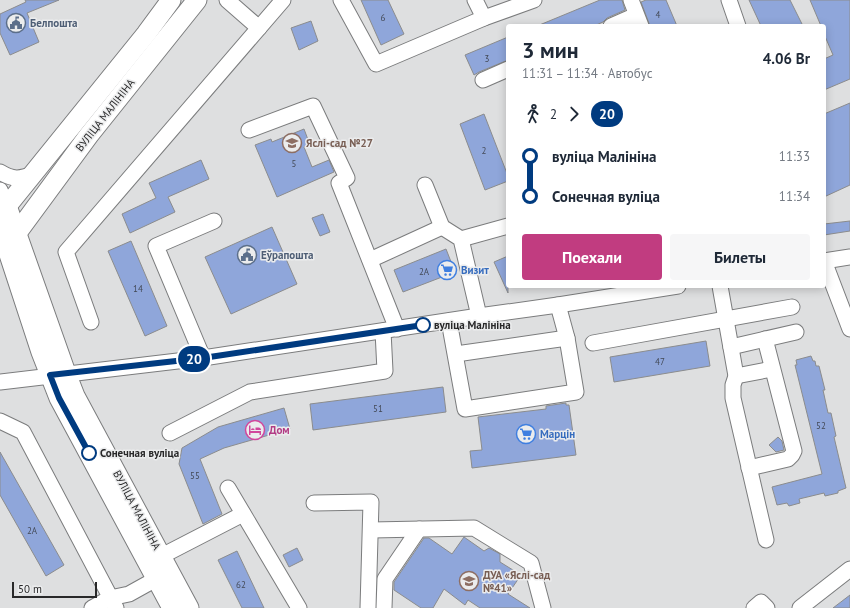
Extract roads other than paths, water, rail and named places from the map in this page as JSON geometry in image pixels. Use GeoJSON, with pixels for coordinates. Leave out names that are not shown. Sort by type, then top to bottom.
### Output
{"type":"FeatureCollection","features":[{"type":"Feature","properties":{"kind":"main road","name":"ВУЛІЦА МАЛІНІНА"},"geometry":{"type":"LineString","coordinates":[[171,0],[33,174],[2,204],[8,236],[58,374],[75,396],[155,566],[172,608]]}},
{"type":"Feature","properties":{"kind":"main road","name":"ВУЛІЦА МАЛІНІНА"},"geometry":{"type":"LineString","coordinates":[[8,236],[197,0]]}},
{"type":"Feature","properties":{"kind":"main road","name":"ВУЛІЦА МАЛІНІНА"},"geometry":{"type":"LineString","coordinates":[[155,566],[189,608]]}},
{"type":"Feature","properties":{"kind":"street"},"geometry":{"type":"LineString","coordinates":[[228,0],[259,28]]}},
{"type":"Feature","properties":{"kind":"street"},"geometry":{"type":"LineString","coordinates":[[91,322],[66,252],[283,0]]}},
{"type":"Feature","properties":{"kind":"street"},"geometry":{"type":"LineString","coordinates":[[341,0],[376,64],[484,18],[534,0]]}},
{"type":"Feature","properties":{"kind":"street"},"geometry":{"type":"LineString","coordinates":[[475,0],[484,18]]}},
{"type":"Feature","properties":{"kind":"street"},"geometry":{"type":"LineString","coordinates":[[622,24],[639,21],[631,0]]}},
{"type":"Feature","properties":{"kind":"street"},"geometry":{"type":"LineString","coordinates":[[729,0],[737,24]]}},
{"type":"Feature","properties":{"kind":"street"},"geometry":{"type":"LineString","coordinates":[[483,80],[506,70]]}},
{"type":"Feature","properties":{"kind":"street"},"geometry":{"type":"LineString","coordinates":[[170,433],[250,392],[385,372],[390,330],[370,260],[339,183],[347,178],[313,106],[249,130]]}},
{"type":"Feature","properties":{"kind":"street"},"geometry":{"type":"LineString","coordinates":[[0,172],[12,178],[22,178],[33,174]]}},
{"type":"Feature","properties":{"kind":"street"},"geometry":{"type":"LineString","coordinates":[[425,185],[442,227],[461,239],[479,316]]}},
{"type":"Feature","properties":{"kind":"street"},"geometry":{"type":"LineString","coordinates":[[203,358],[156,246],[214,221]]}},
{"type":"Feature","properties":{"kind":"street"},"geometry":{"type":"LineString","coordinates":[[370,260],[442,227]]}},
{"type":"Feature","properties":{"kind":"street"},"geometry":{"type":"LineString","coordinates":[[461,239],[506,227]]}},
{"type":"Feature","properties":{"kind":"street"},"geometry":{"type":"LineString","coordinates":[[826,261],[850,257]]}},
{"type":"Feature","properties":{"kind":"street"},"geometry":{"type":"LineString","coordinates":[[826,266],[850,329]]}},
{"type":"Feature","properties":{"kind":"street"},"geometry":{"type":"LineString","coordinates":[[0,382],[203,358],[479,316],[558,306],[666,288]]}},
{"type":"Feature","properties":{"kind":"street"},"geometry":{"type":"LineString","coordinates":[[720,288],[736,376],[733,385],[733,398],[766,540]]}},
{"type":"Feature","properties":{"kind":"street"},"geometry":{"type":"LineString","coordinates":[[449,321],[466,409],[576,392],[567,338],[558,306]]}},
{"type":"Feature","properties":{"kind":"street"},"geometry":{"type":"LineString","coordinates":[[593,343],[792,307]]}},
{"type":"Feature","properties":{"kind":"street"},"geometry":{"type":"LineString","coordinates":[[731,347],[796,332]]}},
{"type":"Feature","properties":{"kind":"street"},"geometry":{"type":"LineString","coordinates":[[456,354],[567,338]]}},
{"type":"Feature","properties":{"kind":"street"},"geometry":{"type":"LineString","coordinates":[[749,468],[788,459],[794,451],[765,339]]}},
{"type":"Feature","properties":{"kind":"street"},"geometry":{"type":"LineString","coordinates":[[736,376],[772,369]]}},
{"type":"Feature","properties":{"kind":"street"},"geometry":{"type":"LineString","coordinates":[[0,421],[22,432],[113,603]]}},
{"type":"Feature","properties":{"kind":"street"},"geometry":{"type":"LineString","coordinates":[[228,488],[299,608]]}},
{"type":"Feature","properties":{"kind":"street"},"geometry":{"type":"LineString","coordinates":[[314,503],[372,502],[368,608]]}},
{"type":"Feature","properties":{"kind":"street"},"geometry":{"type":"LineString","coordinates":[[92,608],[113,603],[129,594],[155,566],[243,514]]}},
{"type":"Feature","properties":{"kind":"street"},"geometry":{"type":"LineString","coordinates":[[370,530],[474,528],[530,563],[543,608]]}},
{"type":"Feature","properties":{"kind":"street"},"geometry":{"type":"LineString","coordinates":[[384,608],[385,579],[419,529]]}},
{"type":"Feature","properties":{"kind":"street"},"geometry":{"type":"LineString","coordinates":[[800,608],[850,569]]}},
{"type":"Feature","properties":{"kind":"street"},"geometry":{"type":"LineString","coordinates":[[754,608],[761,602],[767,608]]}},
{"type":"Feature","properties":{"kind":"place","name":"Белпошта"},"geometry":{"type":"Point","coordinates":[16,23]}},
{"type":"Feature","properties":{"kind":"place","name":"Яслі-сад №27"},"geometry":{"type":"Point","coordinates":[292,143]}},
{"type":"Feature","properties":{"kind":"place","name":"Еўрапошта"},"geometry":{"type":"Point","coordinates":[247,255]}},
{"type":"Feature","properties":{"kind":"place","name":"Визит"},"geometry":{"type":"Point","coordinates":[447,270]}},
{"type":"Feature","properties":{"kind":"place","name":"вуліца Малініна"},"geometry":{"type":"Point","coordinates":[423,325]}},
{"type":"Feature","properties":{"kind":"place","name":"Дом"},"geometry":{"type":"Point","coordinates":[255,430]}},
{"type":"Feature","properties":{"kind":"place","name":"Марцін"},"geometry":{"type":"Point","coordinates":[526,434]}},
{"type":"Feature","properties":{"kind":"place","name":"Сонечная вуліца"},"geometry":{"type":"Point","coordinates":[89,453]}},
{"type":"Feature","properties":{"kind":"place","name":"ДУА «Яслі-сад №41»"},"geometry":{"type":"Point","coordinates":[469,581]}}]}
